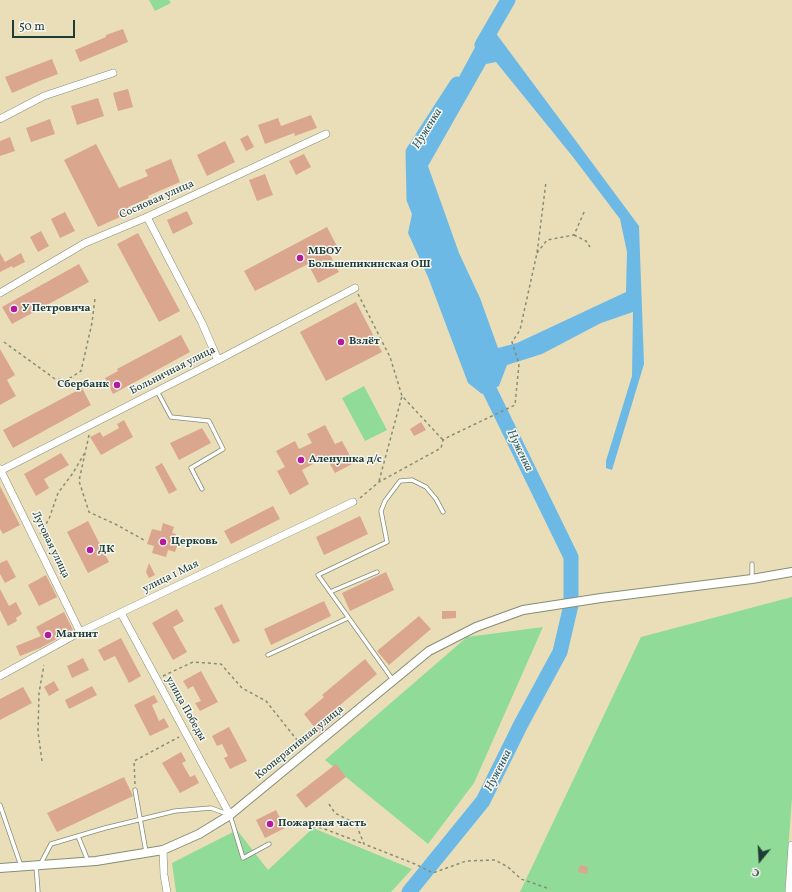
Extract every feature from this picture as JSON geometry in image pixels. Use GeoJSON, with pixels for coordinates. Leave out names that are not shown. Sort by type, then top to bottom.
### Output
{"type":"FeatureCollection","features":[{"type":"Feature","properties":{"kind":"street"},"geometry":{"type":"LineString","coordinates":[[0,119],[44,96],[114,73]]}},
{"type":"Feature","properties":{"kind":"street","name":"Сосновая улица"},"geometry":{"type":"LineString","coordinates":[[0,293],[85,243],[147,217],[326,134]]}},
{"type":"Feature","properties":{"kind":"street"},"geometry":{"type":"LineString","coordinates":[[147,217],[202,323],[218,360]]}},
{"type":"Feature","properties":{"kind":"street","name":"Больничная улица"},"geometry":{"type":"LineString","coordinates":[[0,470],[218,360],[355,288]]}},
{"type":"Feature","properties":{"kind":"street","name":"Луговая улица"},"geometry":{"type":"LineString","coordinates":[[0,470],[80,632]]}},
{"type":"Feature","properties":{"kind":"street","name":"улица 1 Мая"},"geometry":{"type":"LineString","coordinates":[[0,676],[80,632],[353,502]]}},
{"type":"Feature","properties":{"kind":"street","name":"Кооперативная улица"},"geometry":{"type":"LineString","coordinates":[[0,868],[89,862],[146,853],[163,850],[199,834],[230,815],[430,651],[476,626],[522,610],[792,572]]}},
{"type":"Feature","properties":{"kind":"street","name":"улица Победы"},"geometry":{"type":"LineString","coordinates":[[121,613],[230,815]]}},
{"type":"Feature","properties":{"kind":"street"},"geometry":{"type":"LineString","coordinates":[[789,892],[792,845]]}},
{"type":"Feature","properties":{"kind":"street"},"geometry":{"type":"LineString","coordinates":[[163,850],[164,875],[167,892]]}},
{"type":"Feature","properties":{"kind":"lane"},"geometry":{"type":"LineString","coordinates":[[157,391],[171,417],[209,422],[222,449],[191,468],[202,489]]}},
{"type":"Feature","properties":{"kind":"lane"},"geometry":{"type":"LineString","coordinates":[[393,680],[318,575],[387,542],[381,511],[385,501],[400,481],[412,480],[426,487],[444,512]]}},
{"type":"Feature","properties":{"kind":"lane"},"geometry":{"type":"LineString","coordinates":[[752,564],[752,578]]}},
{"type":"Feature","properties":{"kind":"lane"},"geometry":{"type":"LineString","coordinates":[[330,592],[377,572]]}},
{"type":"Feature","properties":{"kind":"lane"},"geometry":{"type":"LineString","coordinates":[[268,655],[348,618]]}},
{"type":"Feature","properties":{"kind":"lane"},"geometry":{"type":"LineString","coordinates":[[135,790],[146,853]]}},
{"type":"Feature","properties":{"kind":"lane"},"geometry":{"type":"LineString","coordinates":[[0,805],[21,866]]}},
{"type":"Feature","properties":{"kind":"lane"},"geometry":{"type":"LineString","coordinates":[[38,892],[38,865],[51,844],[175,811],[211,808],[230,815],[243,858],[269,844]]}},
{"type":"Feature","properties":{"kind":"lane"},"geometry":{"type":"LineString","coordinates":[[78,836],[89,862]]}},
{"type":"Feature","properties":{"kind":"path"},"geometry":{"type":"LineString","coordinates":[[443,440],[515,405],[519,364],[512,342],[520,330],[537,253],[546,182]]}},
{"type":"Feature","properties":{"kind":"path"},"geometry":{"type":"LineString","coordinates":[[574,235],[585,210]]}},
{"type":"Feature","properties":{"kind":"path"},"geometry":{"type":"LineString","coordinates":[[537,253],[548,240],[574,235],[586,241],[590,247]]}},
{"type":"Feature","properties":{"kind":"path"},"geometry":{"type":"LineString","coordinates":[[355,288],[390,356],[402,396],[443,440]]}},
{"type":"Feature","properties":{"kind":"path"},"geometry":{"type":"LineString","coordinates":[[4,342],[55,379],[67,380],[81,371],[92,323],[95,298]]}},
{"type":"Feature","properties":{"kind":"path"},"geometry":{"type":"LineString","coordinates":[[379,482],[402,396]]}},
{"type":"Feature","properties":{"kind":"path"},"geometry":{"type":"LineString","coordinates":[[90,425],[79,481],[89,512],[144,540]]}},
{"type":"Feature","properties":{"kind":"path"},"geometry":{"type":"LineString","coordinates":[[353,502],[379,482],[441,448],[443,440]]}},
{"type":"Feature","properties":{"kind":"path"},"geometry":{"type":"LineString","coordinates":[[39,536],[49,519],[58,493],[73,473],[85,452]]}},
{"type":"Feature","properties":{"kind":"path"},"geometry":{"type":"LineString","coordinates":[[159,678],[192,662],[221,664],[242,688],[266,701],[306,752]]}},
{"type":"Feature","properties":{"kind":"path"},"geometry":{"type":"LineString","coordinates":[[42,761],[38,732],[39,693],[44,666]]}},
{"type":"Feature","properties":{"kind":"path"},"geometry":{"type":"LineString","coordinates":[[135,790],[134,761],[185,733]]}},
{"type":"Feature","properties":{"kind":"path"},"geometry":{"type":"LineString","coordinates":[[329,804],[335,813],[356,824],[364,844]]}},
{"type":"Feature","properties":{"kind":"path"},"geometry":{"type":"LineString","coordinates":[[295,824],[322,828],[415,864],[433,873],[466,861],[495,860],[508,867],[521,878],[550,889]]}},
{"type":"Feature","properties":{"kind":"green space"},"geometry":{"type":"Polygon","coordinates":[[[149,0],[169,0],[171,3],[155,11],[149,0]]]}},
{"type":"Feature","properties":{"kind":"green space"},"geometry":{"type":"Polygon","coordinates":[[[364,386],[387,430],[365,441],[342,398],[364,386]]]}},
{"type":"Feature","properties":{"kind":"green space"},"geometry":{"type":"Polygon","coordinates":[[[792,597],[792,798],[785,892],[520,892],[641,637],[792,597]]]}},
{"type":"Feature","properties":{"kind":"green space"},"geometry":{"type":"Polygon","coordinates":[[[543,627],[474,783],[428,844],[325,760],[467,637],[543,627]]]}},
{"type":"Feature","properties":{"kind":"green space"},"geometry":{"type":"Polygon","coordinates":[[[313,828],[412,869],[391,892],[176,892],[172,863],[237,830],[268,870],[313,828]]]}},
{"type":"Feature","properties":{"kind":"water"},"geometry":{"type":"Polygon","coordinates":[[[492,28],[639,226],[644,364],[612,470],[606,468],[606,461],[632,376],[633,312],[601,323],[542,354],[507,365],[499,386],[482,394],[468,383],[428,277],[408,233],[417,190],[417,155],[480,38],[492,28]],[[496,62],[486,64],[428,166],[459,253],[480,298],[498,348],[517,343],[626,292],[627,252],[620,219],[573,157],[496,62]]]}},
{"type":"Feature","properties":{"kind":"building"},"geometry":{"type":"Polygon","coordinates":[[[123,29],[128,42],[80,62],[75,50],[106,37],[106,35],[123,29]]]}},
{"type":"Feature","properties":{"kind":"building"},"geometry":{"type":"Polygon","coordinates":[[[52,59],[58,74],[12,93],[5,77],[52,59]]]}},
{"type":"Feature","properties":{"kind":"building"},"geometry":{"type":"Polygon","coordinates":[[[128,89],[133,107],[118,111],[113,93],[128,89]]]}},
{"type":"Feature","properties":{"kind":"building"},"geometry":{"type":"Polygon","coordinates":[[[98,98],[104,116],[77,125],[71,106],[98,98]]]}},
{"type":"Feature","properties":{"kind":"building"},"geometry":{"type":"Polygon","coordinates":[[[311,115],[317,128],[295,136],[294,133],[265,144],[258,125],[278,118],[281,126],[311,115]]]}},
{"type":"Feature","properties":{"kind":"building"},"geometry":{"type":"Polygon","coordinates":[[[50,119],[55,134],[31,142],[26,128],[50,119]]]}},
{"type":"Feature","properties":{"kind":"building"},"geometry":{"type":"Polygon","coordinates":[[[248,135],[254,147],[246,151],[240,139],[248,135]]]}},
{"type":"Feature","properties":{"kind":"building"},"geometry":{"type":"Polygon","coordinates":[[[10,137],[15,151],[0,156],[0,141],[10,137]]]}},
{"type":"Feature","properties":{"kind":"building"},"geometry":{"type":"Polygon","coordinates":[[[225,141],[235,162],[207,176],[197,155],[225,141]]]}},
{"type":"Feature","properties":{"kind":"building"},"geometry":{"type":"Polygon","coordinates":[[[96,144],[119,188],[148,176],[145,170],[171,159],[180,182],[148,196],[149,198],[128,207],[131,212],[98,227],[64,160],[96,144]]]}},
{"type":"Feature","properties":{"kind":"building"},"geometry":{"type":"Polygon","coordinates":[[[304,154],[311,167],[296,175],[289,161],[304,154]]]}},
{"type":"Feature","properties":{"kind":"building"},"geometry":{"type":"Polygon","coordinates":[[[265,174],[273,195],[257,201],[249,180],[265,174]]]}},
{"type":"Feature","properties":{"kind":"building"},"geometry":{"type":"Polygon","coordinates":[[[187,211],[193,224],[173,234],[167,220],[187,211]]]}},
{"type":"Feature","properties":{"kind":"building"},"geometry":{"type":"Polygon","coordinates":[[[65,212],[75,231],[60,238],[51,219],[65,212]]]}},
{"type":"Feature","properties":{"kind":"building","name":"МБОУ Большепикинская ОШ"},"geometry":{"type":"Polygon","coordinates":[[[327,227],[338,248],[329,253],[339,272],[318,283],[308,264],[255,291],[244,271],[327,227]]]}},
{"type":"Feature","properties":{"kind":"building"},"geometry":{"type":"Polygon","coordinates":[[[41,231],[49,246],[38,252],[30,237],[41,231]]]}},
{"type":"Feature","properties":{"kind":"building"},"geometry":{"type":"Polygon","coordinates":[[[138,233],[180,311],[159,322],[117,244],[138,233]]]}},
{"type":"Feature","properties":{"kind":"building"},"geometry":{"type":"Polygon","coordinates":[[[0,253],[5,262],[21,253],[25,262],[0,272],[0,253]]]}},
{"type":"Feature","properties":{"kind":"building"},"geometry":{"type":"Polygon","coordinates":[[[79,264],[89,282],[12,324],[2,307],[79,264]]]}},
{"type":"Feature","properties":{"kind":"building","name":"Взлёт"},"geometry":{"type":"Polygon","coordinates":[[[356,302],[382,352],[326,381],[300,332],[356,302]]]}},
{"type":"Feature","properties":{"kind":"building"},"geometry":{"type":"Polygon","coordinates":[[[181,335],[190,352],[113,394],[105,378],[118,371],[117,369],[181,335]]]}},
{"type":"Feature","properties":{"kind":"building"},"geometry":{"type":"Polygon","coordinates":[[[0,349],[15,375],[7,380],[16,396],[0,405],[0,349]]]}},
{"type":"Feature","properties":{"kind":"building"},"geometry":{"type":"Polygon","coordinates":[[[82,388],[91,405],[13,448],[3,430],[82,388]]]}},
{"type":"Feature","properties":{"kind":"building"},"geometry":{"type":"Polygon","coordinates":[[[124,420],[133,437],[101,455],[90,437],[100,432],[103,437],[119,428],[117,424],[124,420]]]}},
{"type":"Feature","properties":{"kind":"building"},"geometry":{"type":"Polygon","coordinates":[[[421,422],[426,430],[414,436],[410,429],[421,422]]]}},
{"type":"Feature","properties":{"kind":"building","name":"Аленушка д/с"},"geometry":{"type":"Polygon","coordinates":[[[325,425],[335,444],[342,441],[354,463],[335,473],[326,457],[302,470],[309,484],[290,495],[277,471],[285,467],[276,451],[295,441],[299,449],[312,443],[307,434],[325,425]]]}},
{"type":"Feature","properties":{"kind":"building"},"geometry":{"type":"Polygon","coordinates":[[[202,428],[211,443],[179,460],[170,443],[202,428]]]}},
{"type":"Feature","properties":{"kind":"building"},"geometry":{"type":"Polygon","coordinates":[[[61,453],[69,465],[44,479],[49,488],[36,496],[24,474],[61,453]]]}},
{"type":"Feature","properties":{"kind":"building"},"geometry":{"type":"Polygon","coordinates":[[[162,463],[177,490],[169,494],[155,467],[162,463]]]}},
{"type":"Feature","properties":{"kind":"building"},"geometry":{"type":"Polygon","coordinates":[[[0,486],[20,525],[3,534],[0,529],[0,486]]]}},
{"type":"Feature","properties":{"kind":"building"},"geometry":{"type":"Polygon","coordinates":[[[273,506],[280,519],[231,544],[224,531],[273,506]]]}},
{"type":"Feature","properties":{"kind":"building"},"geometry":{"type":"Polygon","coordinates":[[[360,516],[368,534],[324,555],[316,537],[360,516]]]}},
{"type":"Feature","properties":{"kind":"building","name":"ДК"},"geometry":{"type":"Polygon","coordinates":[[[88,521],[109,562],[88,573],[67,532],[88,521]]]}},
{"type":"Feature","properties":{"kind":"building","name":"Церковь"},"geometry":{"type":"Polygon","coordinates":[[[163,523],[174,527],[172,533],[176,534],[175,539],[179,540],[175,552],[168,550],[166,557],[152,553],[154,546],[147,544],[152,529],[161,531],[163,523]]]}},
{"type":"Feature","properties":{"kind":"building"},"geometry":{"type":"Polygon","coordinates":[[[7,560],[16,577],[5,583],[0,574],[0,563],[7,560]]]}},
{"type":"Feature","properties":{"kind":"building"},"geometry":{"type":"Polygon","coordinates":[[[149,563],[155,575],[149,578],[146,572],[149,563]]]}},
{"type":"Feature","properties":{"kind":"building"},"geometry":{"type":"Polygon","coordinates":[[[386,572],[394,590],[350,611],[342,593],[386,572]]]}},
{"type":"Feature","properties":{"kind":"building"},"geometry":{"type":"Polygon","coordinates":[[[46,575],[57,597],[39,606],[28,585],[46,575]]]}},
{"type":"Feature","properties":{"kind":"building"},"geometry":{"type":"Polygon","coordinates":[[[0,589],[9,606],[16,602],[22,614],[16,618],[17,621],[8,626],[0,610],[0,589]]]}},
{"type":"Feature","properties":{"kind":"building"},"geometry":{"type":"Polygon","coordinates":[[[324,601],[331,616],[271,645],[264,629],[324,601]]]}},
{"type":"Feature","properties":{"kind":"building"},"geometry":{"type":"Polygon","coordinates":[[[222,604],[240,641],[233,644],[214,608],[222,604]]]}},
{"type":"Feature","properties":{"kind":"building"},"geometry":{"type":"Polygon","coordinates":[[[177,609],[184,621],[173,627],[187,652],[173,660],[152,623],[177,609]]]}},
{"type":"Feature","properties":{"kind":"building"},"geometry":{"type":"Polygon","coordinates":[[[442,611],[456,611],[456,618],[442,619],[442,611]]]}},
{"type":"Feature","properties":{"kind":"building"},"geometry":{"type":"Polygon","coordinates":[[[64,612],[73,630],[40,648],[20,656],[16,646],[41,636],[36,627],[64,612]]]}},
{"type":"Feature","properties":{"kind":"building"},"geometry":{"type":"Polygon","coordinates":[[[419,616],[431,629],[389,665],[377,651],[419,616]]]}},
{"type":"Feature","properties":{"kind":"building"},"geometry":{"type":"Polygon","coordinates":[[[121,638],[141,676],[129,683],[115,656],[104,661],[98,650],[121,638]]]}},
{"type":"Feature","properties":{"kind":"building"},"geometry":{"type":"Polygon","coordinates":[[[83,658],[89,670],[72,678],[67,666],[83,658]]]}},
{"type":"Feature","properties":{"kind":"building"},"geometry":{"type":"Polygon","coordinates":[[[365,659],[377,674],[333,711],[338,717],[319,733],[304,714],[324,697],[322,695],[365,659]]]}},
{"type":"Feature","properties":{"kind":"building"},"geometry":{"type":"Polygon","coordinates":[[[201,671],[218,702],[200,711],[195,703],[201,701],[193,686],[188,689],[183,681],[201,671]]]}},
{"type":"Feature","properties":{"kind":"building"},"geometry":{"type":"Polygon","coordinates":[[[54,681],[59,690],[49,696],[44,687],[54,681]]]}},
{"type":"Feature","properties":{"kind":"building"},"geometry":{"type":"Polygon","coordinates":[[[92,686],[97,695],[69,709],[65,700],[92,686]]]}},
{"type":"Feature","properties":{"kind":"building"},"geometry":{"type":"Polygon","coordinates":[[[23,687],[32,703],[0,720],[0,699],[23,687]]]}},
{"type":"Feature","properties":{"kind":"building"},"geometry":{"type":"Polygon","coordinates":[[[154,695],[158,702],[152,705],[159,721],[164,718],[169,727],[150,736],[134,705],[154,695]]]}},
{"type":"Feature","properties":{"kind":"building"},"geometry":{"type":"Polygon","coordinates":[[[229,727],[247,761],[230,769],[224,758],[228,756],[222,744],[217,746],[212,736],[229,727]]]}},
{"type":"Feature","properties":{"kind":"building"},"geometry":{"type":"Polygon","coordinates":[[[181,752],[186,761],[182,763],[190,777],[195,775],[199,783],[180,793],[162,763],[181,752]]]}},
{"type":"Feature","properties":{"kind":"building"},"geometry":{"type":"Polygon","coordinates":[[[336,764],[346,777],[306,808],[296,795],[336,764]]]}},
{"type":"Feature","properties":{"kind":"building"},"geometry":{"type":"Polygon","coordinates":[[[124,777],[133,796],[57,832],[47,813],[124,777]]]}},
{"type":"Feature","properties":{"kind":"building","name":"Пожарная часть"},"geometry":{"type":"Polygon","coordinates":[[[276,810],[285,828],[265,838],[256,820],[276,810]]]}},
{"type":"Feature","properties":{"kind":"building"},"geometry":{"type":"Polygon","coordinates":[[[580,865],[588,867],[587,874],[578,872],[580,865]]]}},
{"type":"Feature","properties":{"kind":"waterway","name":"Нуженка"},"geometry":{"type":"LineString","coordinates":[[482,45],[508,0]]}},
{"type":"Feature","properties":{"kind":"waterway","name":"Нуженка"},"geometry":{"type":"LineString","coordinates":[[422,219],[414,199],[413,152],[457,84]]}},
{"type":"Feature","properties":{"kind":"waterway","name":"Нуженка"},"geometry":{"type":"LineString","coordinates":[[409,892],[483,801],[521,724],[560,652],[571,605],[571,557],[483,374]]}},
{"type":"Feature","properties":{"kind":"place","name":"МБОУ Большепикинская ОШ"},"geometry":{"type":"Point","coordinates":[300,258]}},
{"type":"Feature","properties":{"kind":"place","name":"У Петровича"},"geometry":{"type":"Point","coordinates":[14,309]}},
{"type":"Feature","properties":{"kind":"place","name":"Взлёт"},"geometry":{"type":"Point","coordinates":[341,342]}},
{"type":"Feature","properties":{"kind":"place","name":"Сбербанк"},"geometry":{"type":"Point","coordinates":[117,385]}},
{"type":"Feature","properties":{"kind":"place","name":"Аленушка д/с"},"geometry":{"type":"Point","coordinates":[301,460]}},
{"type":"Feature","properties":{"kind":"place","name":"Церковь"},"geometry":{"type":"Point","coordinates":[163,542]}},
{"type":"Feature","properties":{"kind":"place","name":"ДК"},"geometry":{"type":"Point","coordinates":[90,550]}},
{"type":"Feature","properties":{"kind":"place","name":"Магнит"},"geometry":{"type":"Point","coordinates":[48,635]}},
{"type":"Feature","properties":{"kind":"place","name":"Пожарная часть"},"geometry":{"type":"Point","coordinates":[270,824]}}]}
